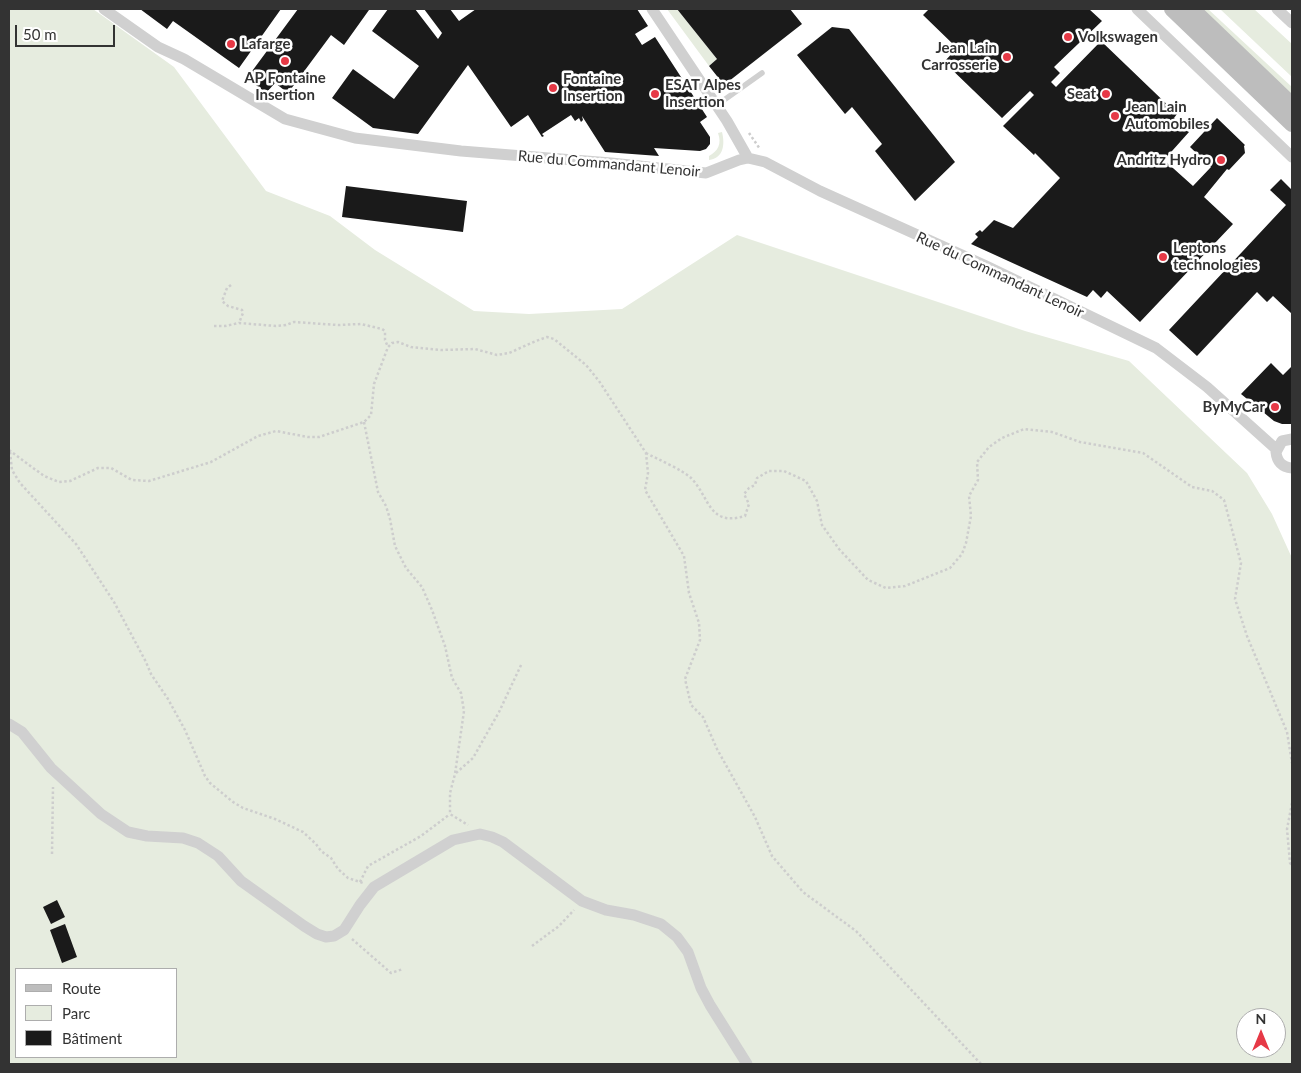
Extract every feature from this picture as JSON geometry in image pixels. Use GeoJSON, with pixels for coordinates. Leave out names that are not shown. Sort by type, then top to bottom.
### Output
{"type":"FeatureCollection","features":[{"type":"Feature","properties":{"kind":"main road"},"geometry":{"type":"LineString","coordinates":[[1172,9],[1292,124]]}},
{"type":"Feature","properties":{"kind":"main road"},"geometry":{"type":"LineString","coordinates":[[1192,9],[1292,105]]}},
{"type":"Feature","properties":{"kind":"street","name":"Rue du Commandant Lenoir"},"geometry":{"type":"LineString","coordinates":[[104,9],[158,47],[184,59],[285,119],[355,138],[461,151],[706,173],[731,162],[748,158],[764,162],[829,195],[984,265],[1156,348],[1207,386],[1276,449],[1276,458],[1279,463],[1292,469]]}},
{"type":"Feature","properties":{"kind":"street"},"geometry":{"type":"LineString","coordinates":[[652,9],[717,105],[748,158]]}},
{"type":"Feature","properties":{"kind":"street"},"geometry":{"type":"LineString","coordinates":[[1137,9],[1292,157]]}},
{"type":"Feature","properties":{"kind":"street"},"geometry":{"type":"LineString","coordinates":[[1277,9],[1292,23]]}},
{"type":"Feature","properties":{"kind":"street"},"geometry":{"type":"LineString","coordinates":[[1276,449],[1282,441],[1292,438]]}},
{"type":"Feature","properties":{"kind":"street"},"geometry":{"type":"LineString","coordinates":[[9,724],[22,732],[51,768],[101,814],[128,832],[147,836],[183,838],[198,843],[218,856],[241,881],[317,934],[326,937],[334,936],[344,930],[374,887],[453,840],[480,834],[492,836],[503,842],[582,901],[606,910],[634,915],[661,924],[677,937],[688,952],[701,988],[710,1005],[747,1064]]}},
{"type":"Feature","properties":{"kind":"lane"},"geometry":{"type":"LineString","coordinates":[[717,105],[762,73]]}},
{"type":"Feature","properties":{"kind":"path"},"geometry":{"type":"LineString","coordinates":[[231,285],[227,288],[222,301],[228,306],[242,310],[240,323]]}},
{"type":"Feature","properties":{"kind":"path"},"geometry":{"type":"LineString","coordinates":[[214,326],[240,323],[283,326],[294,322],[368,325],[385,331],[385,340],[388,348]]}},
{"type":"Feature","properties":{"kind":"path"},"geometry":{"type":"LineString","coordinates":[[10,451],[44,476],[59,482],[70,481],[98,468],[111,468],[132,480],[149,481],[211,462],[258,436],[276,431],[308,437],[319,437],[364,422],[371,415],[374,384],[388,348],[392,343],[398,342],[411,347],[441,350],[475,349],[497,355],[509,353],[536,341],[547,338],[554,339],[586,365],[599,381],[646,453],[691,479],[707,504],[717,515],[732,520],[745,516],[748,504],[744,494],[755,485],[757,478],[769,471],[784,471],[806,481],[817,501],[822,526],[839,549],[868,580],[886,588],[905,586],[950,568],[962,554],[971,516],[968,496],[978,480],[977,462],[989,447],[1002,438],[1024,429],[1043,431],[1052,432],[1080,442],[1143,453],[1192,487],[1212,491],[1224,500],[1241,563],[1235,599],[1247,636],[1287,732],[1292,763]]}},
{"type":"Feature","properties":{"kind":"path"},"geometry":{"type":"LineString","coordinates":[[364,422],[378,492],[386,506],[395,546],[406,568],[422,587],[445,646],[452,678],[461,693],[464,711],[455,774],[450,793],[450,814]]}},
{"type":"Feature","properties":{"kind":"path"},"geometry":{"type":"LineString","coordinates":[[10,451],[12,470],[20,483],[76,544],[98,577],[151,674],[168,699],[185,730],[205,776],[210,783],[243,808],[275,819],[303,832],[321,851],[331,858],[338,869],[348,878],[374,887]]}},
{"type":"Feature","properties":{"kind":"path"},"geometry":{"type":"LineString","coordinates":[[646,453],[648,473],[645,490],[684,556],[689,593],[699,623],[700,640],[685,679],[687,694],[691,705],[703,717],[716,749],[755,817],[772,856],[801,887],[803,892],[856,931],[981,1064]]}},
{"type":"Feature","properties":{"kind":"path"},"geometry":{"type":"LineString","coordinates":[[455,774],[474,758],[522,664]]}},
{"type":"Feature","properties":{"kind":"path"},"geometry":{"type":"LineString","coordinates":[[51,768],[54,791],[52,854]]}},
{"type":"Feature","properties":{"kind":"path"},"geometry":{"type":"LineString","coordinates":[[1292,803],[1287,829],[1290,862],[1292,865]]}},
{"type":"Feature","properties":{"kind":"path"},"geometry":{"type":"LineString","coordinates":[[360,882],[368,866],[421,836],[450,814]]}},
{"type":"Feature","properties":{"kind":"path"},"geometry":{"type":"LineString","coordinates":[[450,814],[477,830],[480,834]]}},
{"type":"Feature","properties":{"kind":"path"},"geometry":{"type":"LineString","coordinates":[[532,946],[559,926],[582,901]]}},
{"type":"Feature","properties":{"kind":"path"},"geometry":{"type":"LineString","coordinates":[[344,930],[391,973],[402,969]]}},
{"type":"Feature","properties":{"kind":"green space"},"geometry":{"type":"Polygon","coordinates":[[[9,9],[93,9],[174,67],[266,191],[330,216],[375,250],[474,311],[529,314],[622,309],[737,235],[1025,331],[1129,361],[1247,473],[1272,514],[1292,558],[1292,1064],[9,1064],[9,9]]]}},
{"type":"Feature","properties":{"kind":"green space"},"geometry":{"type":"Polygon","coordinates":[[[667,9],[677,9],[717,59],[709,66],[667,9]]]}},
{"type":"Feature","properties":{"kind":"green space"},"geometry":{"type":"Polygon","coordinates":[[[1198,9],[1208,9],[1292,87],[1292,99],[1198,9]]]}},
{"type":"Feature","properties":{"kind":"green space"},"geometry":{"type":"Polygon","coordinates":[[[1220,9],[1254,9],[1292,44],[1292,77],[1220,9]]]}},
{"type":"Feature","properties":{"kind":"green space"},"geometry":{"type":"Polygon","coordinates":[[[722,132],[722,150],[718,156],[709,160],[709,156],[715,152],[720,141],[718,133],[722,132]]]}},
{"type":"Feature","properties":{"kind":"building","name":"Lafarge"},"geometry":{"type":"Polygon","coordinates":[[[140,9],[281,9],[239,68],[173,21],[167,29],[140,9]]]}},
{"type":"Feature","properties":{"kind":"building","name":"AP Fontaine Insertion"},"geometry":{"type":"Polygon","coordinates":[[[298,9],[369,10],[344,45],[331,35],[288,93],[275,83],[266,93],[247,78],[298,9]]]}},
{"type":"Feature","properties":{"kind":"building","name":"Fontaine Insertion"},"geometry":{"type":"Polygon","coordinates":[[[388,9],[415,9],[438,39],[442,33],[424,9],[450,9],[459,21],[476,9],[637,9],[648,26],[635,34],[642,45],[655,37],[707,117],[700,122],[710,137],[710,144],[706,149],[700,151],[654,148],[659,156],[605,152],[582,116],[583,120],[581,122],[579,118],[575,121],[571,115],[542,134],[544,136],[542,137],[528,115],[511,127],[468,65],[418,134],[373,128],[332,98],[353,69],[394,99],[419,66],[372,31],[388,9]]]}},
{"type":"Feature","properties":{"kind":"building"},"geometry":{"type":"Polygon","coordinates":[[[677,9],[790,9],[802,24],[724,85],[709,66],[717,59],[677,9]]]}},
{"type":"Feature","properties":{"kind":"building"},"geometry":{"type":"Polygon","coordinates":[[[929,9],[1089,9],[1102,21],[1054,67],[1060,73],[1051,82],[1056,87],[1101,41],[1177,114],[1174,118],[1189,132],[1164,160],[1193,186],[1211,167],[1190,147],[1217,118],[1245,145],[1245,153],[1229,170],[1227,169],[1204,197],[1233,224],[1140,322],[1107,291],[1101,298],[1093,290],[1087,297],[971,244],[978,237],[975,234],[980,230],[982,232],[994,220],[1013,228],[1060,178],[1035,153],[1034,155],[1003,126],[1034,95],[1030,91],[1002,118],[944,62],[957,48],[923,15],[929,9]]]}},
{"type":"Feature","properties":{"kind":"building"},"geometry":{"type":"Polygon","coordinates":[[[832,27],[849,29],[955,162],[915,201],[875,151],[882,144],[852,107],[845,114],[797,55],[832,27]]]}},
{"type":"Feature","properties":{"kind":"building"},"geometry":{"type":"Polygon","coordinates":[[[1281,179],[1292,190],[1292,314],[1273,296],[1267,302],[1257,292],[1197,356],[1169,330],[1286,205],[1270,190],[1281,179]]]}},
{"type":"Feature","properties":{"kind":"building"},"geometry":{"type":"Polygon","coordinates":[[[346,186],[467,201],[463,232],[342,217],[346,186]]]}},
{"type":"Feature","properties":{"kind":"building","name":"ByMyCar"},"geometry":{"type":"Polygon","coordinates":[[[1271,363],[1283,375],[1292,366],[1292,424],[1282,424],[1274,421],[1241,394],[1271,363]]]}},
{"type":"Feature","properties":{"kind":"building"},"geometry":{"type":"Polygon","coordinates":[[[57,900],[65,917],[51,924],[43,907],[57,900]]]}},
{"type":"Feature","properties":{"kind":"building"},"geometry":{"type":"Polygon","coordinates":[[[65,924],[77,957],[62,963],[50,930],[65,924]]]}},
{"type":"Feature","properties":{"kind":"place","name":"Volkswagen"},"geometry":{"type":"Point","coordinates":[1068,37]}},
{"type":"Feature","properties":{"kind":"place","name":"Lafarge"},"geometry":{"type":"Point","coordinates":[231,44]}},
{"type":"Feature","properties":{"kind":"place","name":"Jean Lain Carrosserie"},"geometry":{"type":"Point","coordinates":[1007,57]}},
{"type":"Feature","properties":{"kind":"place","name":"AP Fontaine Insertion"},"geometry":{"type":"Point","coordinates":[285,61]}},
{"type":"Feature","properties":{"kind":"place","name":"Fontaine Insertion"},"geometry":{"type":"Point","coordinates":[553,88]}},
{"type":"Feature","properties":{"kind":"place","name":"ESAT Alpes Insertion"},"geometry":{"type":"Point","coordinates":[655,94]}},
{"type":"Feature","properties":{"kind":"place","name":"Seat"},"geometry":{"type":"Point","coordinates":[1106,94]}},
{"type":"Feature","properties":{"kind":"place","name":"Jean Lain Automobiles"},"geometry":{"type":"Point","coordinates":[1115,116]}},
{"type":"Feature","properties":{"kind":"place","name":"Andritz Hydro"},"geometry":{"type":"Point","coordinates":[1221,160]}},
{"type":"Feature","properties":{"kind":"place","name":"Leptons technologies"},"geometry":{"type":"Point","coordinates":[1163,257]}},
{"type":"Feature","properties":{"kind":"place","name":"ByMyCar"},"geometry":{"type":"Point","coordinates":[1275,407]}}]}
